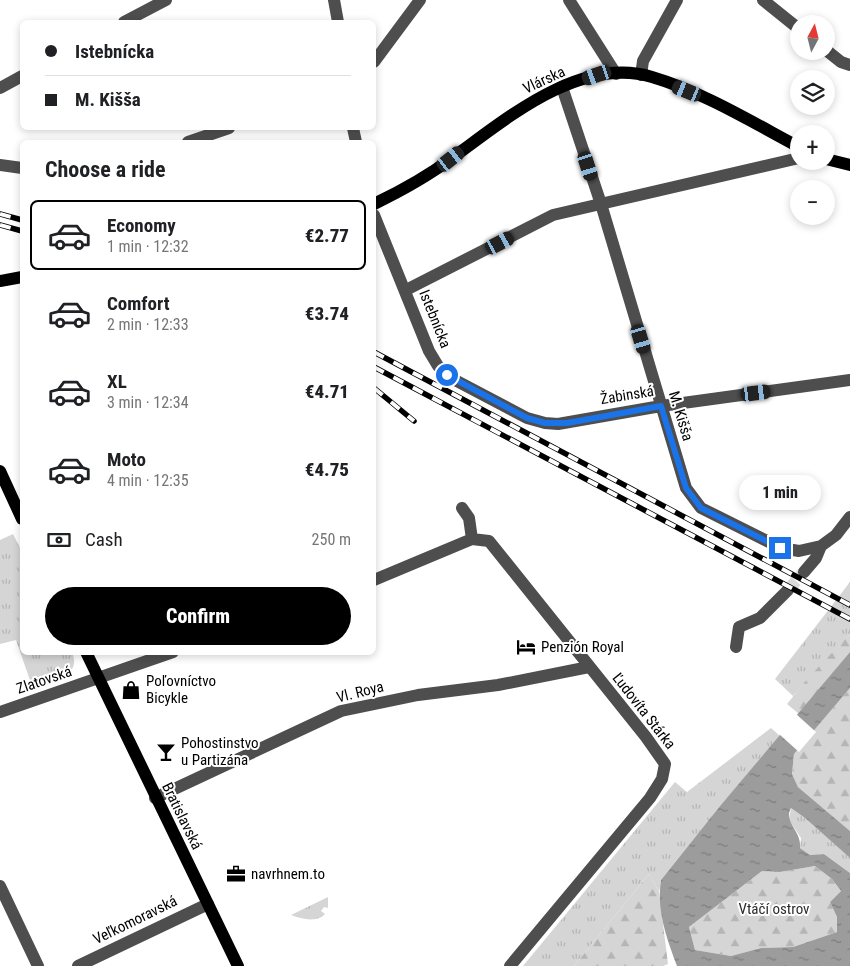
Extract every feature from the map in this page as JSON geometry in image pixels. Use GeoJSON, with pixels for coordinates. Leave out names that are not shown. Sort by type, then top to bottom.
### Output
{"type":"FeatureCollection","features":[{"type":"Feature","properties":{"kind":"main road","name":"Vlárska"},"geometry":{"type":"LineString","coordinates":[[376,203],[413,183],[451,159],[493,126],[537,98],[597,75],[641,74],[704,98],[790,142]]}},
{"type":"Feature","properties":{"kind":"main road"},"geometry":{"type":"LineString","coordinates":[[835,161],[850,165]]}},
{"type":"Feature","properties":{"kind":"main road"},"geometry":{"type":"LineString","coordinates":[[0,281],[20,277]]}},
{"type":"Feature","properties":{"kind":"main road"},"geometry":{"type":"LineString","coordinates":[[0,471],[20,515]]}},
{"type":"Feature","properties":{"kind":"main road","name":"Bratislavská"},"geometry":{"type":"LineString","coordinates":[[87,655],[155,798],[238,966]]}},
{"type":"Feature","properties":{"kind":"street"},"geometry":{"type":"LineString","coordinates":[[128,20],[166,0]]}},
{"type":"Feature","properties":{"kind":"street"},"geometry":{"type":"LineString","coordinates":[[334,0],[338,20]]}},
{"type":"Feature","properties":{"kind":"street"},"geometry":{"type":"LineString","coordinates":[[376,59],[420,0]]}},
{"type":"Feature","properties":{"kind":"street"},"geometry":{"type":"LineString","coordinates":[[569,0],[616,74]]}},
{"type":"Feature","properties":{"kind":"street"},"geometry":{"type":"LineString","coordinates":[[641,74],[644,61],[677,0]]}},
{"type":"Feature","properties":{"kind":"street"},"geometry":{"type":"LineString","coordinates":[[763,0],[790,22]]}},
{"type":"Feature","properties":{"kind":"street"},"geometry":{"type":"LineString","coordinates":[[835,57],[850,65]]}},
{"type":"Feature","properties":{"kind":"street"},"geometry":{"type":"LineString","coordinates":[[0,88],[20,77]]}},
{"type":"Feature","properties":{"kind":"street","name":"M. Kišša"},"geometry":{"type":"LineString","coordinates":[[562,87],[601,204],[686,488],[692,499],[701,508],[780,548],[799,551],[821,546]]}},
{"type":"Feature","properties":{"kind":"street"},"geometry":{"type":"LineString","coordinates":[[194,140],[223,130]]}},
{"type":"Feature","properties":{"kind":"street"},"geometry":{"type":"LineString","coordinates":[[406,290],[553,215],[790,160]]}},
{"type":"Feature","properties":{"kind":"street"},"geometry":{"type":"LineString","coordinates":[[0,165],[20,168]]}},
{"type":"Feature","properties":{"kind":"street","name":"Istebnícka"},"geometry":{"type":"LineString","coordinates":[[376,220],[406,290],[429,351],[447,375],[527,418],[558,424]]}},
{"type":"Feature","properties":{"kind":"street","name":"Žabinská"},"geometry":{"type":"LineString","coordinates":[[558,424],[661,406],[850,380]]}},
{"type":"Feature","properties":{"kind":"street"},"geometry":{"type":"LineString","coordinates":[[376,579],[472,539],[469,518],[462,508]]}},
{"type":"Feature","properties":{"kind":"street"},"geometry":{"type":"LineString","coordinates":[[799,551],[802,557],[804,572],[816,558],[821,546],[836,535],[850,517]]}},
{"type":"Feature","properties":{"kind":"street","name":"Ľudovíta Stárka"},"geometry":{"type":"LineString","coordinates":[[472,539],[485,539],[492,543],[665,764],[664,775],[650,798],[510,966]]}},
{"type":"Feature","properties":{"kind":"street"},"geometry":{"type":"LineString","coordinates":[[736,647],[740,628],[760,618],[788,590]]}},
{"type":"Feature","properties":{"kind":"street"},"geometry":{"type":"LineString","coordinates":[[99,679],[165,655]]}},
{"type":"Feature","properties":{"kind":"street","name":"Vl. Roya"},"geometry":{"type":"LineString","coordinates":[[155,798],[341,711],[418,695],[498,685],[589,667]]}},
{"type":"Feature","properties":{"kind":"street","name":"Zlatovská"},"geometry":{"type":"LineString","coordinates":[[0,712],[99,679]]}},
{"type":"Feature","properties":{"kind":"street"},"geometry":{"type":"LineString","coordinates":[[0,886],[38,966]]}},
{"type":"Feature","properties":{"kind":"street","name":"Veľkomoravská"},"geometry":{"type":"LineString","coordinates":[[78,966],[208,904]]}},
{"type":"Feature","properties":{"kind":"green space"},"geometry":{"type":"Polygon","coordinates":[[[13,534],[20,548],[20,652],[16,640],[0,644],[0,540],[13,534]]]}},
{"type":"Feature","properties":{"kind":"green space"},"geometry":{"type":"Polygon","coordinates":[[[850,582],[850,634],[793,696],[775,679],[850,582]]]}},
{"type":"Feature","properties":{"kind":"green space"},"geometry":{"type":"Polygon","coordinates":[[[850,634],[850,652],[799,714],[787,704],[808,678],[850,634]]]}},
{"type":"Feature","properties":{"kind":"green space"},"geometry":{"type":"Polygon","coordinates":[[[21,655],[72,655],[73,668],[69,673],[63,678],[33,689],[21,655]]]}},
{"type":"Feature","properties":{"kind":"green space"},"geometry":{"type":"Polygon","coordinates":[[[850,688],[850,831],[798,787],[792,774],[794,754],[850,688]]]}},
{"type":"Feature","properties":{"kind":"green space"},"geometry":{"type":"Polygon","coordinates":[[[771,728],[780,736],[720,806],[661,880],[659,892],[649,874],[574,966],[523,966],[675,782],[687,792],[771,728]]]}},
{"type":"Feature","properties":{"kind":"green space"},"geometry":{"type":"Polygon","coordinates":[[[791,808],[850,858],[850,873],[824,854],[810,855],[800,848],[801,838],[789,820],[791,808]]]}},
{"type":"Feature","properties":{"kind":"green space","name":"Vtáčí ostrov"},"geometry":{"type":"Polygon","coordinates":[[[815,866],[832,879],[841,891],[830,902],[837,917],[837,932],[793,947],[761,948],[731,956],[695,950],[689,927],[762,871],[780,872],[815,866]]]}},
{"type":"Feature","properties":{"kind":"green space"},"geometry":{"type":"Polygon","coordinates":[[[649,874],[659,892],[668,964],[663,966],[574,966],[649,874]]]}},
{"type":"Feature","properties":{"kind":"green space"},"geometry":{"type":"Polygon","coordinates":[[[328,897],[328,908],[324,907],[321,911],[325,914],[317,919],[300,918],[291,915],[328,897]]]}},
{"type":"Feature","properties":{"kind":"water"},"geometry":{"type":"Polygon","coordinates":[[[850,652],[850,688],[794,754],[792,774],[798,787],[850,831],[850,858],[791,808],[789,818],[800,842],[800,848],[810,855],[824,854],[850,873],[850,966],[677,966],[666,935],[661,913],[661,880],[720,806],[850,652]],[[815,866],[780,872],[762,871],[689,927],[695,950],[731,956],[761,948],[793,947],[837,932],[837,917],[830,902],[841,891],[832,879],[815,866]]]}},
{"type":"Feature","properties":{"kind":"pier"},"geometry":{"type":"Polygon","coordinates":[[[796,714],[816,732],[799,752],[779,734],[796,714]]]}},
{"type":"Feature","properties":{"kind":"tunnel"},"geometry":{"type":"LineString","coordinates":[[788,590],[804,572]]}},
{"type":"Feature","properties":{"kind":"railway"},"geometry":{"type":"LineString","coordinates":[[0,214],[20,219]]}},
{"type":"Feature","properties":{"kind":"railway"},"geometry":{"type":"LineString","coordinates":[[0,225],[20,230]]}},
{"type":"Feature","properties":{"kind":"railway"},"geometry":{"type":"LineString","coordinates":[[376,353],[850,605]]}},
{"type":"Feature","properties":{"kind":"railway"},"geometry":{"type":"LineString","coordinates":[[376,368],[850,619]]}},
{"type":"Feature","properties":{"kind":"railway"},"geometry":{"type":"LineString","coordinates":[[376,390],[414,421]]}},
{"type":"Feature","properties":{"kind":"place","name":"Penzión Royal"},"geometry":{"type":"Point","coordinates":[526,647]}},
{"type":"Feature","properties":{"kind":"place","name":"Poľovníctvo Bicykle"},"geometry":{"type":"Point","coordinates":[131,690]}},
{"type":"Feature","properties":{"kind":"place","name":"Pohostinstvo u Partizána"},"geometry":{"type":"Point","coordinates":[166,752]}},
{"type":"Feature","properties":{"kind":"place","name":"navrhnem.to"},"geometry":{"type":"Point","coordinates":[236,874]}},
{"type":"Feature","properties":{"kind":"route"},"geometry":{"type":"LineString","coordinates":[[447,375],[527,418],[545,423],[567,423],[661,406],[686,488],[692,499],[701,508],[780,548]]}}]}
